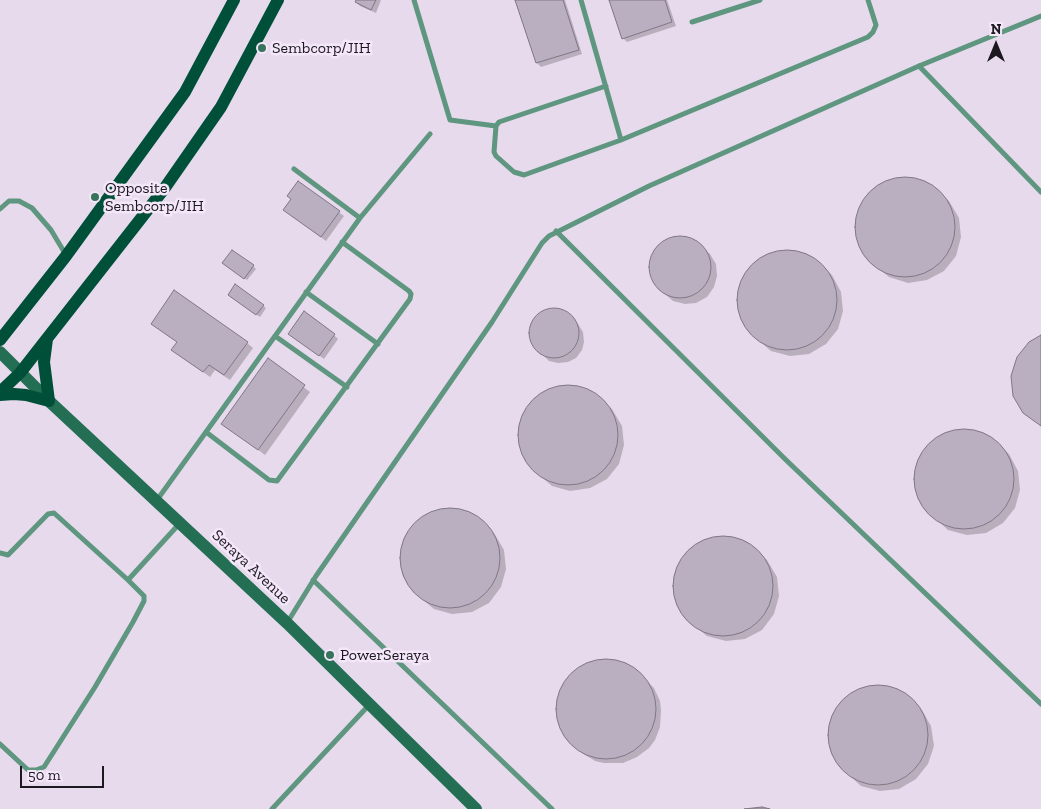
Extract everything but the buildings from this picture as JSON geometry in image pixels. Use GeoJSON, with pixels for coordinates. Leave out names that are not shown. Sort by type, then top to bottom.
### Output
{"type":"FeatureCollection","features":[{"type":"Feature","properties":{"kind":"main road"},"geometry":{"type":"LineString","coordinates":[[0,340],[66,256],[185,92],[234,0]]}},
{"type":"Feature","properties":{"kind":"main road"},"geometry":{"type":"LineString","coordinates":[[0,394],[20,373],[164,190],[221,107],[278,0]]}},
{"type":"Feature","properties":{"kind":"main road"},"geometry":{"type":"LineString","coordinates":[[0,394],[20,394],[49,401],[44,362],[47,339]]}},
{"type":"Feature","properties":{"kind":"street","name":"Seraya Avenue"},"geometry":{"type":"LineString","coordinates":[[0,352],[49,401],[287,623],[476,809]]}},
{"type":"Feature","properties":{"kind":"lane"},"geometry":{"type":"LineString","coordinates":[[414,0],[450,120],[496,126]]}},
{"type":"Feature","properties":{"kind":"lane"},"geometry":{"type":"LineString","coordinates":[[581,0],[621,140]]}},
{"type":"Feature","properties":{"kind":"lane"},"geometry":{"type":"LineString","coordinates":[[692,22],[760,0]]}},
{"type":"Feature","properties":{"kind":"lane"},"geometry":{"type":"LineString","coordinates":[[606,86],[502,120],[496,126],[494,152],[496,156],[514,172],[524,175],[621,140],[868,36],[873,32],[876,25],[868,0]]}},
{"type":"Feature","properties":{"kind":"lane"},"geometry":{"type":"LineString","coordinates":[[287,623],[314,580],[492,322],[542,243],[556,231],[649,186],[919,66],[1041,16]]}},
{"type":"Feature","properties":{"kind":"lane"},"geometry":{"type":"LineString","coordinates":[[919,66],[1041,192]]}},
{"type":"Feature","properties":{"kind":"lane"},"geometry":{"type":"LineString","coordinates":[[156,501],[342,242],[430,134]]}},
{"type":"Feature","properties":{"kind":"lane"},"geometry":{"type":"LineString","coordinates":[[294,169],[360,218]]}},
{"type":"Feature","properties":{"kind":"lane"},"geometry":{"type":"LineString","coordinates":[[0,209],[9,201],[19,201],[32,208],[51,230],[66,256]]}},
{"type":"Feature","properties":{"kind":"lane"},"geometry":{"type":"LineString","coordinates":[[556,231],[785,459],[1041,704]]}},
{"type":"Feature","properties":{"kind":"lane"},"geometry":{"type":"LineString","coordinates":[[206,432],[269,480],[275,482],[280,479],[378,344],[410,299],[411,294],[342,242]]}},
{"type":"Feature","properties":{"kind":"lane"},"geometry":{"type":"LineString","coordinates":[[306,292],[378,344]]}},
{"type":"Feature","properties":{"kind":"lane"},"geometry":{"type":"LineString","coordinates":[[275,336],[347,387]]}},
{"type":"Feature","properties":{"kind":"lane"},"geometry":{"type":"LineString","coordinates":[[0,553],[8,555],[48,514],[54,513],[128,580],[142,594],[144,601],[96,687],[44,767],[28,770],[0,744]]}},
{"type":"Feature","properties":{"kind":"lane"},"geometry":{"type":"LineString","coordinates":[[128,580],[180,523]]}},
{"type":"Feature","properties":{"kind":"lane"},"geometry":{"type":"LineString","coordinates":[[314,580],[552,809]]}},
{"type":"Feature","properties":{"kind":"lane"},"geometry":{"type":"LineString","coordinates":[[272,809],[369,704]]}},
{"type":"Feature","properties":{"kind":"place","name":"Sembcorp/JIH"},"geometry":{"type":"Point","coordinates":[262,48]}},
{"type":"Feature","properties":{"kind":"place","name":"Opposite Sembcorp/JIH"},"geometry":{"type":"Point","coordinates":[95,197]}},
{"type":"Feature","properties":{"kind":"place","name":"PowerSeraya"},"geometry":{"type":"Point","coordinates":[330,655]}}]}
